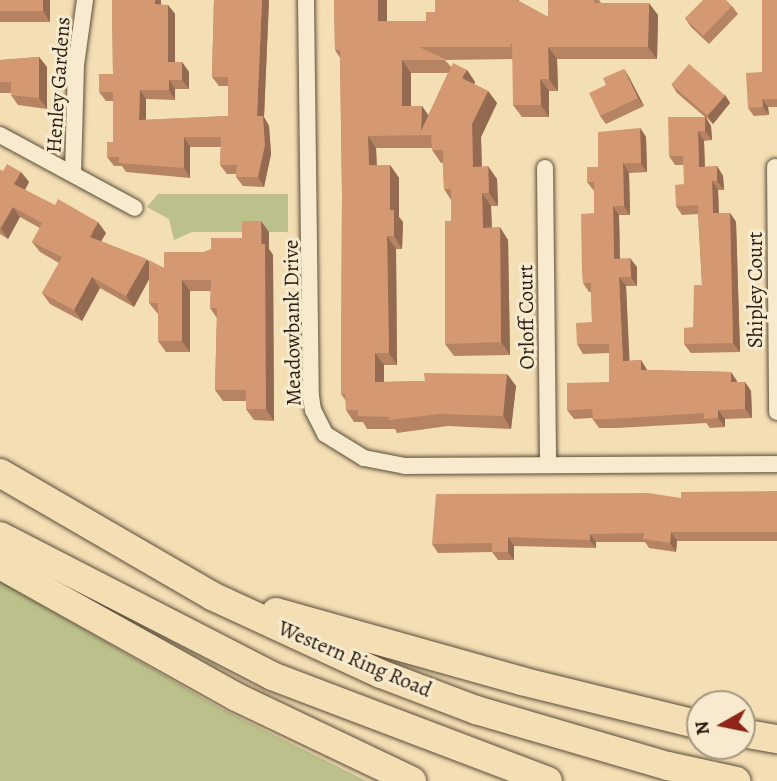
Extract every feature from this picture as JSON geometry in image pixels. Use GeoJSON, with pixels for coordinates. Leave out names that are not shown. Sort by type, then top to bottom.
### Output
{"type":"FeatureCollection","features":[{"type":"Feature","properties":{"kind":"highway","name":"Western Ring Road"},"geometry":{"type":"LineString","coordinates":[[0,473],[212,596],[381,674],[476,710],[668,766],[736,781]]}},
{"type":"Feature","properties":{"kind":"highway"},"geometry":{"type":"LineString","coordinates":[[0,536],[272,676],[548,781]]}},
{"type":"Feature","properties":{"kind":"highway"},"geometry":{"type":"LineString","coordinates":[[0,565],[236,697],[412,781]]}},
{"type":"Feature","properties":{"kind":"highway"},"geometry":{"type":"LineString","coordinates":[[212,596],[521,681],[686,722]]}},
{"type":"Feature","properties":{"kind":"highway"},"geometry":{"type":"LineString","coordinates":[[756,735],[777,739]]}},
{"type":"Feature","properties":{"kind":"street","name":"Henley Gardens"},"geometry":{"type":"LineString","coordinates":[[73,173],[76,65],[85,0]]}},
{"type":"Feature","properties":{"kind":"street","name":"Meadowbank Drive"},"geometry":{"type":"LineString","coordinates":[[306,0],[312,396],[317,423],[337,443],[385,465],[777,464]]}},
{"type":"Feature","properties":{"kind":"street","name":"Henley Gardens"},"geometry":{"type":"LineString","coordinates":[[0,135],[135,208]]}},
{"type":"Feature","properties":{"kind":"street","name":"Shipley Court"},"geometry":{"type":"LineString","coordinates":[[775,167],[777,412]]}},
{"type":"Feature","properties":{"kind":"street","name":"Orloff Court"},"geometry":{"type":"LineString","coordinates":[[545,168],[548,465]]}},
{"type":"Feature","properties":{"kind":"green space"},"geometry":{"type":"Polygon","coordinates":[[[158,194],[288,194],[288,232],[192,232],[174,240],[169,219],[147,207],[158,194]]]}},
{"type":"Feature","properties":{"kind":"green space"},"geometry":{"type":"Polygon","coordinates":[[[0,581],[222,709],[367,781],[0,781],[0,581]]]}},
{"type":"Feature","properties":{"kind":"building"},"geometry":{"type":"Polygon","coordinates":[[[0,0],[43,0],[43,11],[0,11],[0,0]]]}},
{"type":"Feature","properties":{"kind":"building"},"geometry":{"type":"Polygon","coordinates":[[[112,0],[155,0],[155,4],[168,5],[168,62],[182,62],[182,80],[169,80],[169,90],[140,90],[139,120],[228,116],[228,77],[212,77],[214,0],[262,0],[257,116],[263,116],[265,145],[258,177],[236,177],[237,165],[220,165],[221,137],[184,137],[184,168],[119,163],[119,157],[107,157],[107,142],[113,142],[113,92],[99,92],[99,74],[113,74],[112,0]]]}},
{"type":"Feature","properties":{"kind":"building"},"geometry":{"type":"Polygon","coordinates":[[[334,0],[378,0],[378,21],[426,21],[426,12],[435,12],[435,0],[517,0],[548,17],[548,0],[649,3],[648,47],[548,47],[549,79],[540,79],[541,105],[513,105],[512,42],[510,47],[419,47],[447,60],[402,60],[402,106],[422,106],[421,131],[453,63],[467,70],[462,78],[488,91],[472,124],[473,167],[488,166],[489,193],[482,193],[483,228],[500,227],[501,342],[445,344],[445,221],[451,221],[451,189],[444,189],[443,150],[432,150],[431,135],[368,136],[369,165],[390,165],[390,210],[394,210],[394,236],[387,236],[389,353],[375,353],[375,382],[425,381],[424,373],[507,374],[503,416],[439,414],[389,420],[389,417],[358,416],[358,410],[346,410],[345,394],[341,394],[340,50],[335,50],[334,0]]]}},
{"type":"Feature","properties":{"kind":"building"},"geometry":{"type":"Polygon","coordinates":[[[703,0],[726,0],[732,6],[703,36],[685,18],[703,0]]]}},
{"type":"Feature","properties":{"kind":"building"},"geometry":{"type":"Polygon","coordinates":[[[762,0],[777,0],[777,99],[762,99],[763,107],[748,108],[746,73],[762,72],[762,0]]]}},
{"type":"Feature","properties":{"kind":"building"},"geometry":{"type":"Polygon","coordinates":[[[39,57],[39,98],[11,95],[11,82],[0,82],[0,60],[39,57]]]}},
{"type":"Feature","properties":{"kind":"building"},"geometry":{"type":"Polygon","coordinates":[[[689,64],[725,95],[708,116],[671,84],[689,64]]]}},
{"type":"Feature","properties":{"kind":"building"},"geometry":{"type":"Polygon","coordinates":[[[624,69],[638,98],[600,116],[589,93],[606,85],[603,78],[624,69]]]}},
{"type":"Feature","properties":{"kind":"building"},"geometry":{"type":"Polygon","coordinates":[[[668,117],[705,117],[705,131],[698,131],[699,167],[717,166],[717,181],[712,181],[713,213],[730,213],[733,343],[684,344],[684,328],[693,327],[694,285],[702,285],[698,205],[676,206],[675,185],[684,184],[683,156],[669,156],[668,117]]]}},
{"type":"Feature","properties":{"kind":"building"},"geometry":{"type":"Polygon","coordinates":[[[640,128],[641,163],[623,163],[624,206],[613,206],[614,259],[630,258],[631,277],[619,277],[623,361],[641,360],[641,370],[731,372],[731,382],[745,382],[745,409],[718,410],[718,418],[704,419],[704,413],[593,419],[592,409],[567,410],[567,383],[609,382],[609,344],[577,344],[576,323],[592,322],[591,283],[583,283],[582,273],[581,214],[594,213],[594,182],[587,182],[587,167],[598,167],[598,132],[640,128]]]}},
{"type":"Feature","properties":{"kind":"building"},"geometry":{"type":"Polygon","coordinates":[[[7,164],[21,172],[14,184],[55,205],[58,199],[98,222],[90,237],[147,259],[126,296],[92,277],[74,310],[42,293],[62,257],[32,242],[42,223],[13,207],[0,228],[0,170],[3,171],[7,164]]]}},
{"type":"Feature","properties":{"kind":"building"},"geometry":{"type":"Polygon","coordinates":[[[242,221],[261,221],[261,244],[265,244],[266,409],[246,409],[246,390],[215,390],[217,308],[210,308],[211,280],[182,280],[182,341],[158,341],[158,303],[149,303],[149,260],[164,268],[164,252],[204,252],[211,249],[211,238],[242,238],[242,221]]]}},
{"type":"Feature","properties":{"kind":"building"},"geometry":{"type":"Polygon","coordinates":[[[777,491],[777,532],[671,532],[670,543],[643,539],[644,533],[590,534],[590,540],[508,537],[508,552],[492,552],[492,543],[432,544],[436,494],[648,493],[681,498],[681,492],[777,491]]]}}]}
